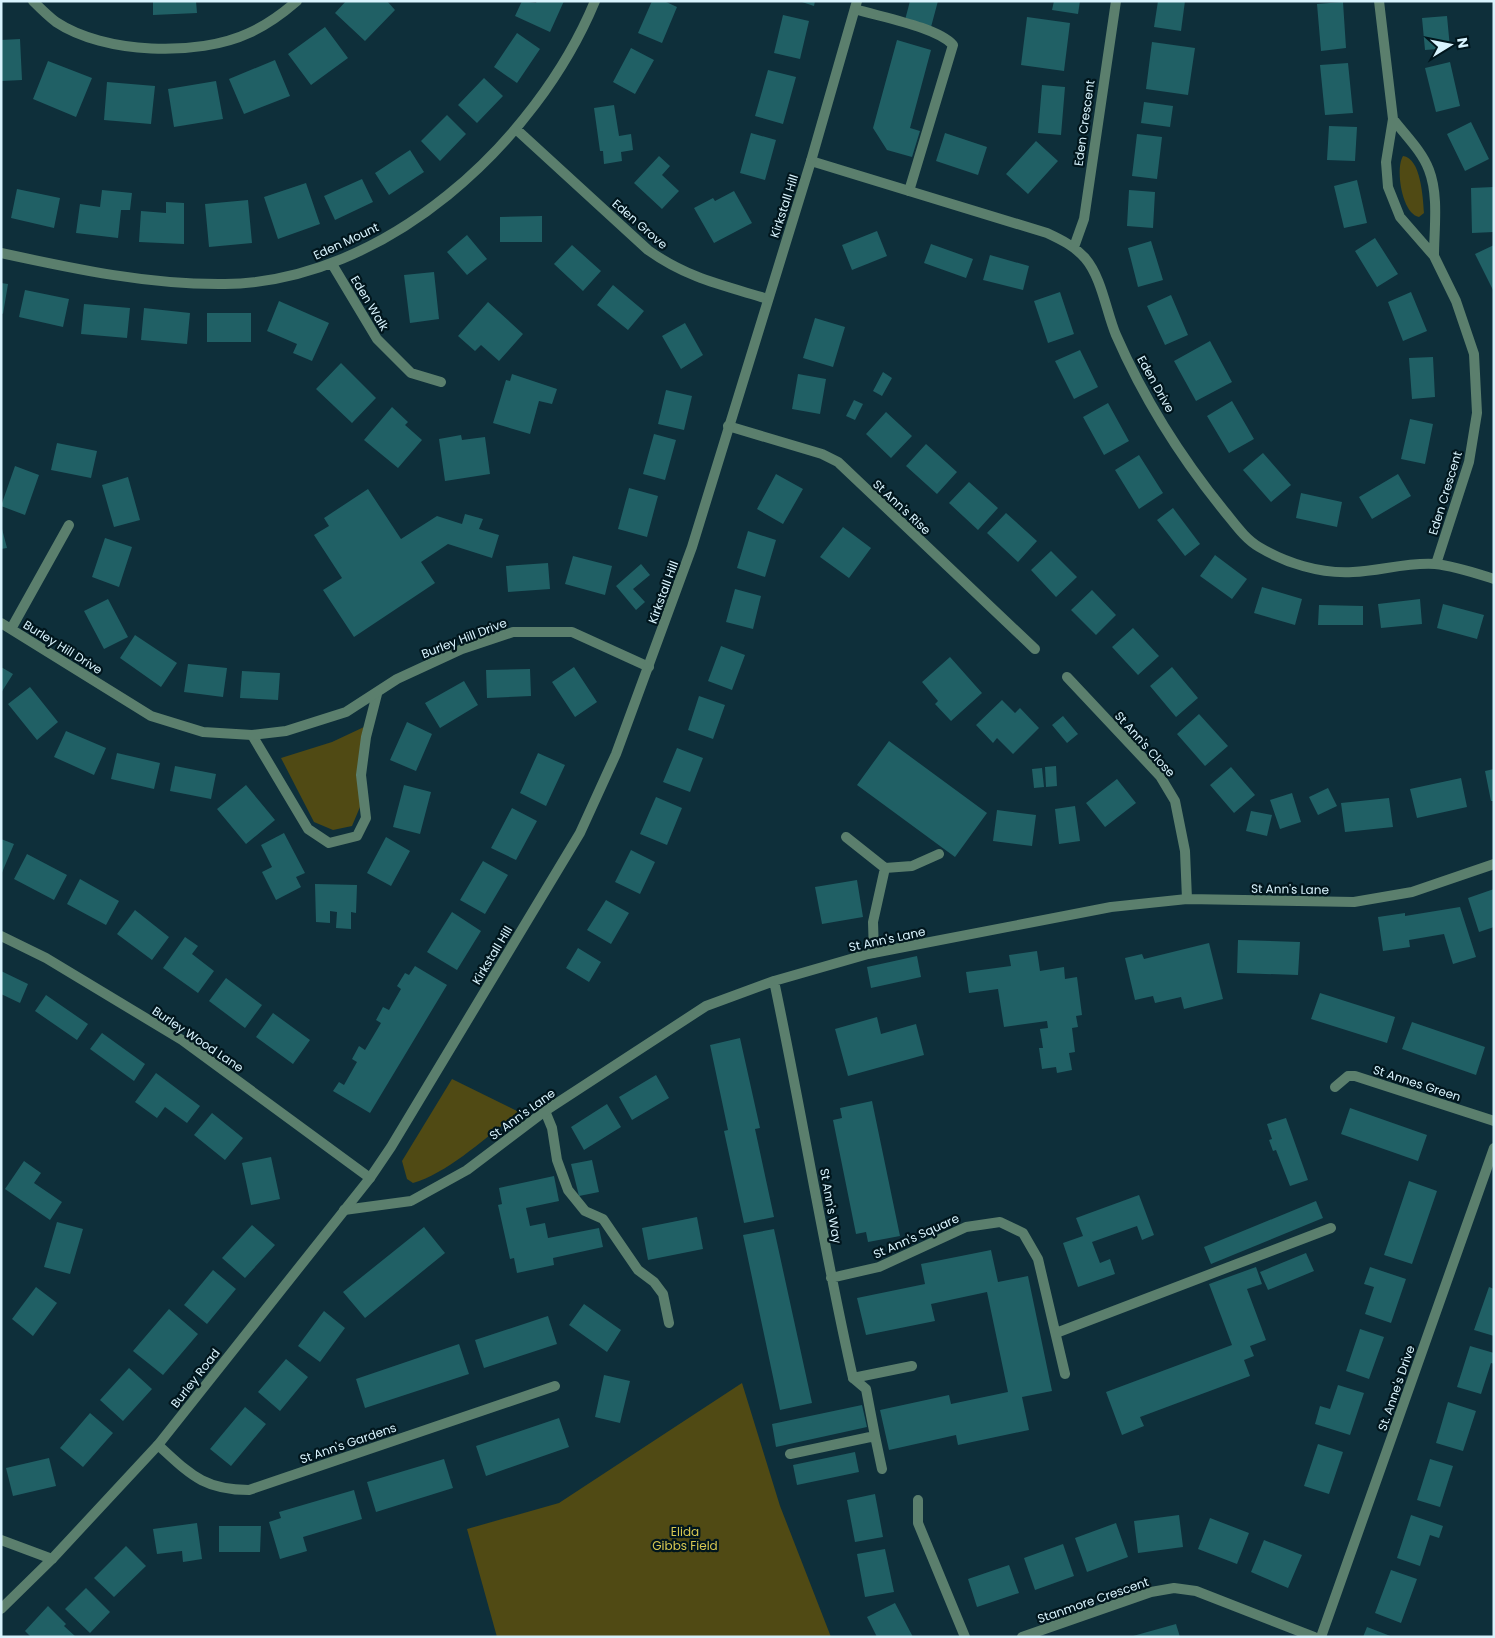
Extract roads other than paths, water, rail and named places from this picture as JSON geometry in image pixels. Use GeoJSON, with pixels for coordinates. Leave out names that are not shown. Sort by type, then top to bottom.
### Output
{"type":"FeatureCollection","features":[{"type":"Feature","properties":{"kind":"street"},"geometry":{"type":"LineString","coordinates":[[34,1],[58,23],[75,31],[124,45],[185,48],[216,44],[248,34],[279,17],[297,1]]}},
{"type":"Feature","properties":{"kind":"street","name":"Eden Mount"},"geometry":{"type":"LineString","coordinates":[[1,252],[67,267],[143,280],[226,284],[271,279],[332,264],[425,214],[474,173],[517,130],[581,30],[595,1]]}},
{"type":"Feature","properties":{"kind":"street","name":"Eden Crescent"},"geometry":{"type":"LineString","coordinates":[[1074,247],[1084,219],[1116,1]]}},
{"type":"Feature","properties":{"kind":"street","name":"Eden Crescent"},"geometry":{"type":"LineString","coordinates":[[1379,1],[1393,119],[1386,162],[1388,187],[1400,216],[1434,256],[1456,301],[1474,354],[1477,414],[1469,462],[1436,564]]}},
{"type":"Feature","properties":{"kind":"street"},"geometry":{"type":"LineString","coordinates":[[856,5],[929,30],[946,38],[953,45],[909,191]]}},
{"type":"Feature","properties":{"kind":"street","name":"Kirkstall Hill"},"geometry":{"type":"LineString","coordinates":[[391,1147],[580,833],[616,754],[692,547],[728,426],[812,161],[856,5]]}},
{"type":"Feature","properties":{"kind":"street","name":"Eden Crescent"},"geometry":{"type":"LineString","coordinates":[[1393,119],[1417,149],[1429,169],[1434,191],[1434,256]]}},
{"type":"Feature","properties":{"kind":"street","name":"Eden Grove"},"geometry":{"type":"LineString","coordinates":[[517,130],[648,250],[672,267],[698,278],[768,299]]}},
{"type":"Feature","properties":{"kind":"street","name":"Eden Drive"},"geometry":{"type":"LineString","coordinates":[[812,161],[1047,233],[1074,247],[1086,260],[1094,275],[1116,334],[1149,399],[1211,495],[1237,527],[1256,546],[1279,558],[1327,571],[1352,572],[1410,564],[1436,564],[1494,579]]}},
{"type":"Feature","properties":{"kind":"street","name":"Eden Walk"},"geometry":{"type":"LineString","coordinates":[[332,264],[377,339],[411,373],[441,382]]}},
{"type":"Feature","properties":{"kind":"street","name":"St Ann's Rise"},"geometry":{"type":"LineString","coordinates":[[728,426],[822,454],[838,462],[1034,649]]}},
{"type":"Feature","properties":{"kind":"street"},"geometry":{"type":"LineString","coordinates":[[11,629],[69,525]]}},
{"type":"Feature","properties":{"kind":"street","name":"Burley Hill Drive"},"geometry":{"type":"LineString","coordinates":[[1,623],[151,716],[203,732],[252,735],[286,731],[346,712],[377,694],[397,679],[462,650],[513,632],[572,632],[649,667]]}},
{"type":"Feature","properties":{"kind":"street","name":"St Ann's Close"},"geometry":{"type":"LineString","coordinates":[[1066,677],[1160,776],[1175,801],[1185,851],[1187,898]]}},
{"type":"Feature","properties":{"kind":"street"},"geometry":{"type":"LineString","coordinates":[[252,735],[308,829],[329,843],[357,836],[366,818],[361,775],[366,737],[377,694]]}},
{"type":"Feature","properties":{"kind":"street"},"geometry":{"type":"LineString","coordinates":[[846,838],[885,868],[912,866],[939,854]]}},
{"type":"Feature","properties":{"kind":"street","name":"St Ann's Lane"},"geometry":{"type":"LineString","coordinates":[[344,1210],[411,1201],[467,1170],[545,1111],[706,1006],[774,981],[874,953],[1111,908],[1187,898],[1354,902],[1412,892],[1494,864]]}},
{"type":"Feature","properties":{"kind":"street"},"geometry":{"type":"LineString","coordinates":[[874,953],[873,922],[885,868]]}},
{"type":"Feature","properties":{"kind":"street","name":"Burley Wood Lane"},"geometry":{"type":"LineString","coordinates":[[1,936],[46,958],[182,1040],[370,1178]]}},
{"type":"Feature","properties":{"kind":"street","name":"St Ann's Way"},"geometry":{"type":"LineString","coordinates":[[774,981],[805,1131],[831,1278],[854,1378]]}},
{"type":"Feature","properties":{"kind":"street","name":"St Annes Green"},"geometry":{"type":"LineString","coordinates":[[1336,1086],[1348,1076],[1355,1076],[1494,1121]]}},
{"type":"Feature","properties":{"kind":"street"},"geometry":{"type":"LineString","coordinates":[[545,1111],[552,1128],[557,1160],[568,1190],[585,1211],[603,1218],[638,1270],[654,1282],[664,1294],[669,1323]]}},
{"type":"Feature","properties":{"kind":"street","name":"Burley Road"},"geometry":{"type":"LineString","coordinates":[[1,1609],[52,1559],[158,1445],[370,1178],[391,1147]]}},
{"type":"Feature","properties":{"kind":"street","name":"St. Anne's Drive"},"geometry":{"type":"LineString","coordinates":[[1322,1637],[1494,1148]]}},
{"type":"Feature","properties":{"kind":"street","name":"St Ann's Square"},"geometry":{"type":"LineString","coordinates":[[831,1278],[879,1267],[966,1227],[1000,1222],[1023,1233],[1038,1259],[1066,1374]]}},
{"type":"Feature","properties":{"kind":"street"},"geometry":{"type":"LineString","coordinates":[[1056,1333],[1331,1228]]}},
{"type":"Feature","properties":{"kind":"street"},"geometry":{"type":"LineString","coordinates":[[854,1378],[912,1366]]}},
{"type":"Feature","properties":{"kind":"street"},"geometry":{"type":"LineString","coordinates":[[854,1378],[866,1389],[882,1469]]}},
{"type":"Feature","properties":{"kind":"street","name":"St Ann's Gardens"},"geometry":{"type":"LineString","coordinates":[[158,1445],[197,1479],[230,1490],[250,1490],[555,1386]]}},
{"type":"Feature","properties":{"kind":"street"},"geometry":{"type":"LineString","coordinates":[[790,1454],[875,1436]]}},
{"type":"Feature","properties":{"kind":"street"},"geometry":{"type":"LineString","coordinates":[[918,1500],[918,1523],[965,1637]]}},
{"type":"Feature","properties":{"kind":"street"},"geometry":{"type":"LineString","coordinates":[[1,1540],[52,1559]]}},
{"type":"Feature","properties":{"kind":"street","name":"Stanmore Crescent"},"geometry":{"type":"LineString","coordinates":[[1022,1637],[1151,1592],[1174,1588],[1196,1591],[1314,1637]]}},
{"type":"Feature","properties":{"kind":"park label","name":"Elida Gibbs Field"},"geometry":{"type":"Point","coordinates":[685,1538]}}]}
